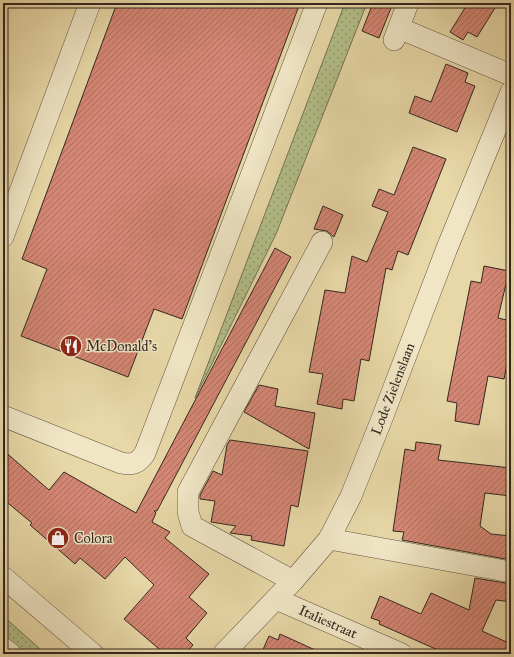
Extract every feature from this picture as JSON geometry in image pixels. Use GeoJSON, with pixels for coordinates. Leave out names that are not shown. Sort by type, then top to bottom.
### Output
{"type":"FeatureCollection","features":[{"type":"Feature","properties":{"kind":"street"},"geometry":{"type":"LineString","coordinates":[[3,237],[90,3]]}},
{"type":"Feature","properties":{"kind":"street"},"geometry":{"type":"LineString","coordinates":[[3,416],[121,463],[131,465],[140,461],[145,453],[317,3]]}},
{"type":"Feature","properties":{"kind":"street"},"geometry":{"type":"LineString","coordinates":[[408,3],[397,34],[511,75]]}},
{"type":"Feature","properties":{"kind":"street","name":"Lode Zielenslaan"},"geometry":{"type":"LineString","coordinates":[[223,654],[293,581],[329,539],[351,496],[447,248],[511,92]]}},
{"type":"Feature","properties":{"kind":"street"},"geometry":{"type":"LineString","coordinates":[[293,581],[192,526],[188,512],[188,492],[322,242]]}},
{"type":"Feature","properties":{"kind":"street"},"geometry":{"type":"LineString","coordinates":[[329,539],[511,572]]}},
{"type":"Feature","properties":{"kind":"street"},"geometry":{"type":"LineString","coordinates":[[3,576],[93,654]]}},
{"type":"Feature","properties":{"kind":"street","name":"Italiestraat"},"geometry":{"type":"LineString","coordinates":[[276,599],[402,654]]}},
{"type":"Feature","properties":{"kind":"street"},"geometry":{"type":"LineString","coordinates":[[3,648],[11,654]]}},
{"type":"Feature","properties":{"kind":"green space"},"geometry":{"type":"Polygon","coordinates":[[[345,3],[367,3],[276,234],[195,398],[345,3]]]}},
{"type":"Feature","properties":{"kind":"green space"},"geometry":{"type":"Polygon","coordinates":[[[3,616],[40,649],[36,654],[24,654],[3,636],[3,616]]]}},
{"type":"Feature","properties":{"kind":"building"},"geometry":{"type":"Polygon","coordinates":[[[117,3],[300,3],[182,319],[154,309],[128,377],[21,336],[47,269],[22,259],[117,3]]]}},
{"type":"Feature","properties":{"kind":"building"},"geometry":{"type":"Polygon","coordinates":[[[373,3],[393,3],[379,38],[362,31],[373,3]]]}},
{"type":"Feature","properties":{"kind":"building"},"geometry":{"type":"Polygon","coordinates":[[[468,3],[498,3],[477,37],[468,32],[463,40],[450,32],[468,3]]]}},
{"type":"Feature","properties":{"kind":"building"},"geometry":{"type":"Polygon","coordinates":[[[446,64],[468,73],[465,82],[475,86],[457,132],[409,113],[415,96],[431,102],[446,64]]]}},
{"type":"Feature","properties":{"kind":"building"},"geometry":{"type":"Polygon","coordinates":[[[413,147],[446,159],[408,255],[398,251],[392,270],[386,268],[369,361],[361,359],[354,401],[343,399],[342,409],[317,404],[323,374],[309,372],[325,290],[345,293],[352,256],[367,262],[388,212],[372,206],[379,189],[394,195],[413,147]]]}},
{"type":"Feature","properties":{"kind":"building"},"geometry":{"type":"Polygon","coordinates":[[[323,206],[343,215],[334,237],[327,231],[314,229],[323,206]]]}},
{"type":"Feature","properties":{"kind":"building"},"geometry":{"type":"Polygon","coordinates":[[[275,248],[291,257],[157,511],[154,511],[156,513],[152,522],[170,532],[165,538],[209,574],[189,597],[207,613],[186,638],[193,645],[185,654],[165,654],[124,619],[154,585],[125,557],[105,579],[80,558],[75,564],[30,525],[32,523],[3,499],[3,450],[49,490],[64,472],[136,513],[275,248]]]}},
{"type":"Feature","properties":{"kind":"building"},"geometry":{"type":"Polygon","coordinates":[[[484,266],[509,271],[498,318],[511,321],[511,343],[504,379],[488,376],[479,425],[455,421],[457,403],[447,401],[471,281],[481,283],[484,266]]]}},
{"type":"Feature","properties":{"kind":"building"},"geometry":{"type":"Polygon","coordinates":[[[259,385],[278,389],[275,406],[315,413],[309,449],[244,412],[259,385]]]}},
{"type":"Feature","properties":{"kind":"building"},"geometry":{"type":"Polygon","coordinates":[[[230,440],[308,451],[298,507],[291,505],[284,546],[251,540],[252,536],[230,533],[236,526],[211,522],[215,501],[200,499],[200,495],[213,471],[222,475],[227,445],[230,440]]]}},
{"type":"Feature","properties":{"kind":"building"},"geometry":{"type":"Polygon","coordinates":[[[416,442],[441,445],[438,460],[511,468],[511,496],[485,493],[480,526],[491,534],[511,536],[511,560],[402,540],[404,532],[393,531],[405,449],[415,451],[416,442]]]}},
{"type":"Feature","properties":{"kind":"building"},"geometry":{"type":"Polygon","coordinates":[[[475,578],[511,584],[511,602],[496,600],[482,631],[511,644],[511,654],[447,654],[379,624],[380,621],[371,618],[380,596],[421,614],[431,593],[469,610],[475,578]]]}},
{"type":"Feature","properties":{"kind":"building"},"geometry":{"type":"Polygon","coordinates":[[[280,634],[324,654],[261,654],[269,636],[278,640],[280,634]]]}},
{"type":"Feature","properties":{"kind":"place","name":"McDonald's"},"geometry":{"type":"Point","coordinates":[71,346]}},
{"type":"Feature","properties":{"kind":"place","name":"Colora"},"geometry":{"type":"Point","coordinates":[58,538]}}]}
